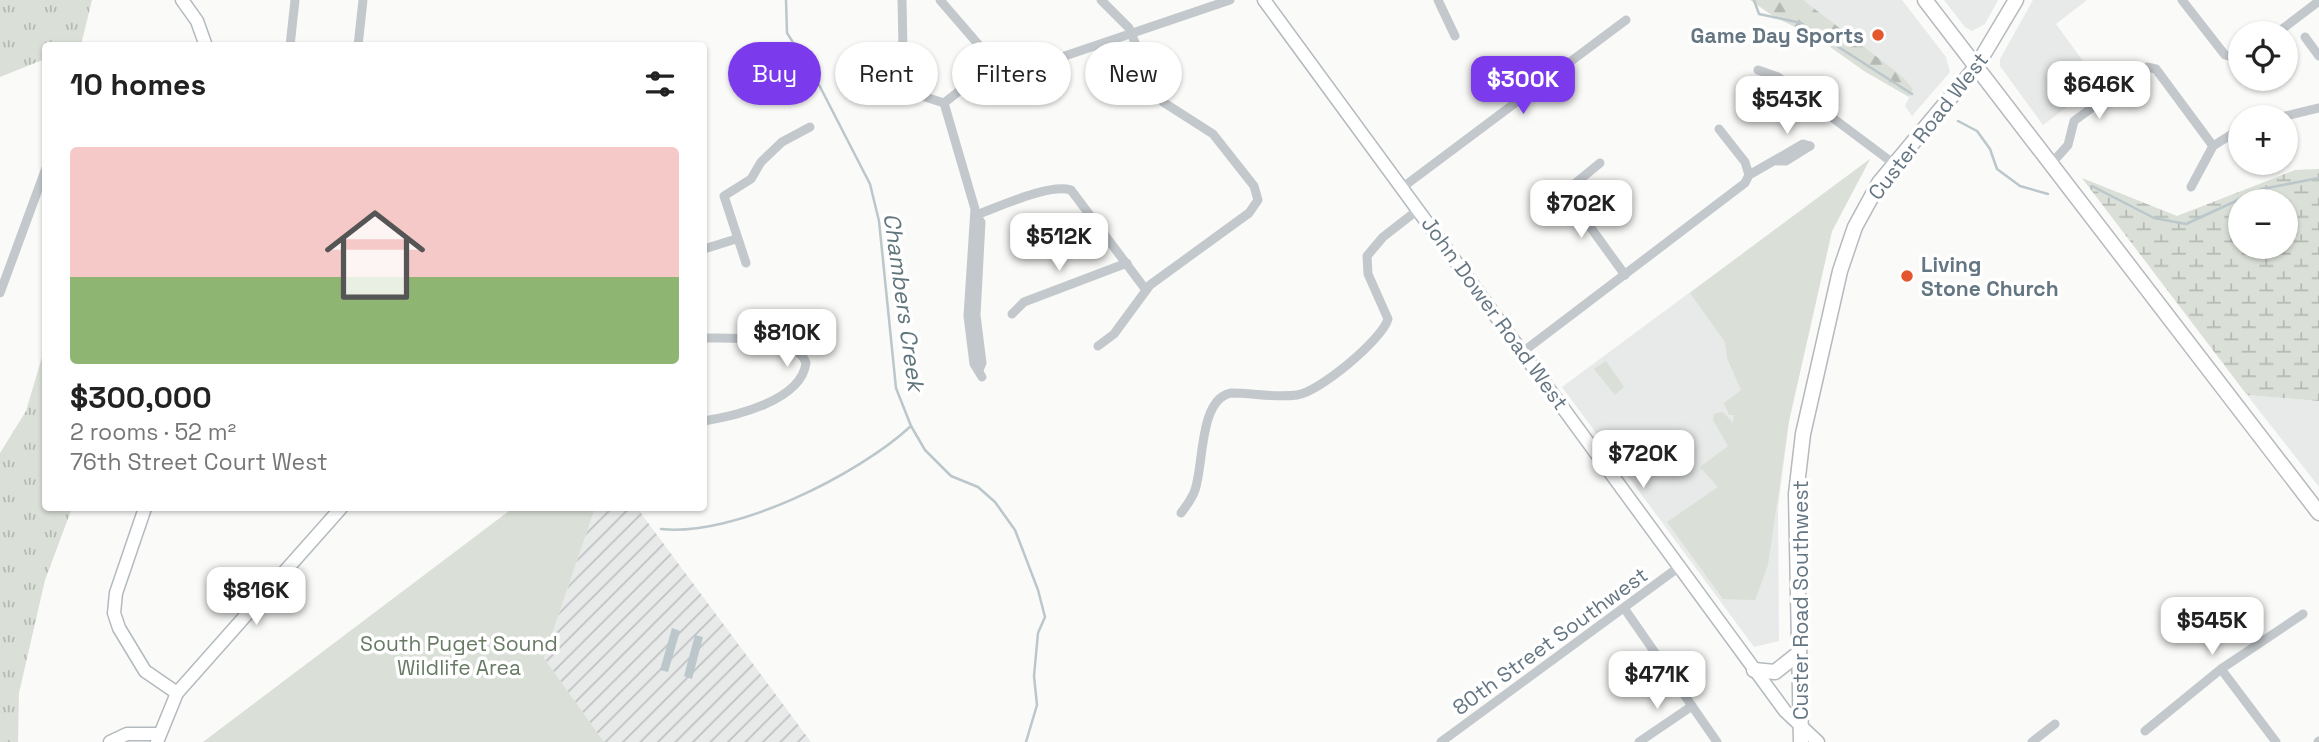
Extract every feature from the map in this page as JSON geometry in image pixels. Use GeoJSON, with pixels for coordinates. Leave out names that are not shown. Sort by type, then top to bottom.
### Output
{"type":"FeatureCollection","features":[{"type":"Feature","properties":{"kind":"main road"},"geometry":{"type":"LineString","coordinates":[[1925,0],[2319,513]]}},
{"type":"Feature","properties":{"kind":"main road","name":"Custer Road West"},"geometry":{"type":"LineString","coordinates":[[1800,459],[1803,433],[1844,259],[1868,202],[1893,163],[1976,67],[2016,0]]}},
{"type":"Feature","properties":{"kind":"main road","name":"Custer Road Southwest"},"geometry":{"type":"LineString","coordinates":[[1800,459],[1796,514],[1801,742]]}},
{"type":"Feature","properties":{"kind":"main road"},"geometry":{"type":"LineString","coordinates":[[1754,670],[1775,672],[1799,653]]}},
{"type":"Feature","properties":{"kind":"street"},"geometry":{"type":"LineString","coordinates":[[182,0],[197,21],[205,42]]}},
{"type":"Feature","properties":{"kind":"street"},"geometry":{"type":"LineString","coordinates":[[290,42],[295,0]]}},
{"type":"Feature","properties":{"kind":"street"},"geometry":{"type":"LineString","coordinates":[[358,42],[363,0]]}},
{"type":"Feature","properties":{"kind":"street"},"geometry":{"type":"LineString","coordinates":[[902,0],[903,50],[912,78],[922,96],[944,103]]}},
{"type":"Feature","properties":{"kind":"street"},"geometry":{"type":"LineString","coordinates":[[940,0],[976,42]]}},
{"type":"Feature","properties":{"kind":"street"},"geometry":{"type":"LineString","coordinates":[[1098,346],[1114,334],[1146,290],[1244,217],[1257,203],[1254,186],[1213,134],[1163,102],[1154,89],[1131,33],[1101,0]]}},
{"type":"Feature","properties":{"kind":"street"},"geometry":{"type":"LineString","coordinates":[[1071,53],[1230,0]]}},
{"type":"Feature","properties":{"kind":"street","name":"John Dower Road West"},"geometry":{"type":"LineString","coordinates":[[1264,0],[1524,351],[1754,670],[1785,711],[1818,742]]}},
{"type":"Feature","properties":{"kind":"street"},"geometry":{"type":"LineString","coordinates":[[1438,0],[1455,36]]}},
{"type":"Feature","properties":{"kind":"street"},"geometry":{"type":"LineString","coordinates":[[2182,0],[2221,51],[2228,55]]}},
{"type":"Feature","properties":{"kind":"street"},"geometry":{"type":"LineString","coordinates":[[2293,21],[2319,2]]}},
{"type":"Feature","properties":{"kind":"street"},"geometry":{"type":"LineString","coordinates":[[1403,187],[1626,20]]}},
{"type":"Feature","properties":{"kind":"street"},"geometry":{"type":"LineString","coordinates":[[2305,37],[2319,56]]}},
{"type":"Feature","properties":{"kind":"street"},"geometry":{"type":"LineString","coordinates":[[2052,163],[2068,145],[2074,121],[2146,68],[2156,69],[2213,146]]}},
{"type":"Feature","properties":{"kind":"street"},"geometry":{"type":"LineString","coordinates":[[1758,70],[1779,77],[1893,163]]}},
{"type":"Feature","properties":{"kind":"street"},"geometry":{"type":"LineString","coordinates":[[944,103],[952,96]]}},
{"type":"Feature","properties":{"kind":"street"},"geometry":{"type":"LineString","coordinates":[[944,103],[976,215],[981,222],[976,315],[982,363],[980,374]]}},
{"type":"Feature","properties":{"kind":"street"},"geometry":{"type":"LineString","coordinates":[[2298,113],[2319,108]]}},
{"type":"Feature","properties":{"kind":"street"},"geometry":{"type":"LineString","coordinates":[[746,263],[723,200],[726,193],[751,179],[761,162],[782,142],[810,127]]}},
{"type":"Feature","properties":{"kind":"street"},"geometry":{"type":"LineString","coordinates":[[1719,129],[1745,162],[1749,175]]}},
{"type":"Feature","properties":{"kind":"street"},"geometry":{"type":"LineString","coordinates":[[2191,187],[2213,146],[2228,137]]}},
{"type":"Feature","properties":{"kind":"street"},"geometry":{"type":"LineString","coordinates":[[1524,351],[1745,183],[1749,175],[1778,161]]}},
{"type":"Feature","properties":{"kind":"street"},"geometry":{"type":"LineString","coordinates":[[1600,163],[1578,180],[1570,194],[1573,205],[1625,275]]}},
{"type":"Feature","properties":{"kind":"street"},"geometry":{"type":"LineString","coordinates":[[0,293],[42,179]]}},
{"type":"Feature","properties":{"kind":"street"},"geometry":{"type":"LineString","coordinates":[[976,215],[1045,191],[1069,189],[1080,198],[1146,290]]}},
{"type":"Feature","properties":{"kind":"street"},"geometry":{"type":"LineString","coordinates":[[1181,513],[1195,490],[1208,420],[1214,402],[1220,396],[1231,393],[1302,394],[1322,382],[1381,333],[1388,319],[1368,274],[1367,256],[1383,237],[1419,209]]}},
{"type":"Feature","properties":{"kind":"street"},"geometry":{"type":"LineString","coordinates":[[707,247],[736,239]]}},
{"type":"Feature","properties":{"kind":"street"},"geometry":{"type":"LineString","coordinates":[[1012,314],[1024,302],[1127,263]]}},
{"type":"Feature","properties":{"kind":"street"},"geometry":{"type":"LineString","coordinates":[[707,338],[782,343],[796,348],[806,363],[802,375],[787,392],[766,404],[707,420]]}},
{"type":"Feature","properties":{"kind":"street"},"geometry":{"type":"LineString","coordinates":[[144,511],[116,593],[114,613],[119,628],[145,671],[177,693]]}},
{"type":"Feature","properties":{"kind":"street"},"geometry":{"type":"LineString","coordinates":[[110,742],[127,734],[158,738],[177,693],[338,511]]}},
{"type":"Feature","properties":{"kind":"street","name":"80th Street Southwest"},"geometry":{"type":"LineString","coordinates":[[1441,742],[1679,567]]}},
{"type":"Feature","properties":{"kind":"street"},"geometry":{"type":"LineString","coordinates":[[1624,608],[1717,742]]}},
{"type":"Feature","properties":{"kind":"street"},"geometry":{"type":"LineString","coordinates":[[2145,732],[2221,669],[2303,614]]}},
{"type":"Feature","properties":{"kind":"street"},"geometry":{"type":"LineString","coordinates":[[2221,669],[2276,742]]}},
{"type":"Feature","properties":{"kind":"street"},"geometry":{"type":"LineString","coordinates":[[1639,742],[1692,706]]}},
{"type":"Feature","properties":{"kind":"street"},"geometry":{"type":"LineString","coordinates":[[2032,742],[2055,724]]}},
{"type":"Feature","properties":{"kind":"shaded area"},"geometry":{"type":"Polygon","coordinates":[[[1796,0],[1902,0],[1946,57],[1950,72],[1912,116],[1905,106],[1913,89],[1903,77],[1796,0]]]}},
{"type":"Feature","properties":{"kind":"shaded area"},"geometry":{"type":"Polygon","coordinates":[[[1944,0],[1998,0],[1985,24],[1972,31],[1965,27],[1944,0]]]}},
{"type":"Feature","properties":{"kind":"shaded area"},"geometry":{"type":"Polygon","coordinates":[[[2033,0],[2087,0],[2056,24],[2099,83],[2043,125],[2000,66],[2000,59],[2033,0]]]}},
{"type":"Feature","properties":{"kind":"shaded area"},"geometry":{"type":"Polygon","coordinates":[[[1870,159],[1832,231],[1789,421],[1778,508],[1779,641],[1754,647],[1562,387],[1870,159]]]}},
{"type":"Feature","properties":{"kind":"shaded area"},"geometry":{"type":"Polygon","coordinates":[[[2247,395],[2319,401],[2319,487],[2247,395]]]}},
{"type":"Feature","properties":{"kind":"shaded area"},"geometry":{"type":"Polygon","coordinates":[[[594,511],[639,511],[811,742],[604,742],[544,658],[594,511]]]}},
{"type":"Feature","properties":{"kind":"shaded area"},"geometry":{"type":"Polygon","coordinates":[[[672,628],[680,631],[668,672],[660,670],[672,628]]]}},
{"type":"Feature","properties":{"kind":"shaded area"},"geometry":{"type":"Polygon","coordinates":[[[695,635],[703,637],[692,679],[684,676],[695,635]]]}},
{"type":"Feature","properties":{"kind":"green space"},"geometry":{"type":"Polygon","coordinates":[[[0,0],[92,0],[82,42],[42,42],[42,60],[0,77],[0,0]]]}},
{"type":"Feature","properties":{"kind":"green space"},"geometry":{"type":"Polygon","coordinates":[[[1750,0],[1803,0],[1903,77],[1913,89],[1909,97],[1864,71],[1819,39],[1773,16],[1750,0]]]}},
{"type":"Feature","properties":{"kind":"green space"},"geometry":{"type":"Polygon","coordinates":[[[1870,159],[1832,231],[1789,421],[1768,565],[1755,600],[1723,599],[1667,522],[1718,487],[1700,467],[1728,446],[1713,420],[1714,414],[1723,412],[1733,423],[1734,415],[1729,415],[1724,403],[1741,390],[1727,358],[1725,342],[1690,293],[1870,159]]]}},
{"type":"Feature","properties":{"kind":"green space"},"geometry":{"type":"Polygon","coordinates":[[[2319,169],[2319,401],[2247,395],[2082,178],[2177,216],[2228,196],[2228,259],[2298,259],[2298,189],[2246,189],[2282,175],[2298,175],[2298,170],[2319,169]]]}},
{"type":"Feature","properties":{"kind":"green space"},"geometry":{"type":"Polygon","coordinates":[[[42,357],[42,511],[71,511],[45,580],[19,693],[18,742],[0,742],[0,453],[26,411],[42,357]]]}},
{"type":"Feature","properties":{"kind":"green space"},"geometry":{"type":"Polygon","coordinates":[[[1606,361],[1624,387],[1615,395],[1594,369],[1606,361]]]}},
{"type":"Feature","properties":{"kind":"green space","name":"South Puget Sound Wildlife Area"},"geometry":{"type":"Polygon","coordinates":[[[509,511],[594,511],[544,658],[604,742],[203,742],[509,511]]]}},
{"type":"Feature","properties":{"kind":"waterway","name":"Chambers Creek"},"geometry":{"type":"LineString","coordinates":[[786,0],[787,33],[815,77],[870,184],[879,221],[896,388],[911,426],[925,450],[951,476],[978,487],[995,502],[1015,530],[1038,590],[1045,617],[1038,633],[1034,676],[1037,705],[1026,742]]}},
{"type":"Feature","properties":{"kind":"waterway"},"geometry":{"type":"LineString","coordinates":[[1754,0],[1759,14],[1801,23],[1912,94]]}},
{"type":"Feature","properties":{"kind":"waterway"},"geometry":{"type":"LineString","coordinates":[[1958,121],[1977,131],[1990,149],[1997,169],[2020,186],[2048,194]]}},
{"type":"Feature","properties":{"kind":"waterway"},"geometry":{"type":"LineString","coordinates":[[2092,186],[2154,218],[2186,224],[2262,189],[2319,178]]}},
{"type":"Feature","properties":{"kind":"waterway"},"geometry":{"type":"LineString","coordinates":[[661,529],[691,529],[723,523],[794,499],[860,464],[911,426]]}},
{"type":"Feature","properties":{"kind":"place","name":"Game Day Sports"},"geometry":{"type":"Point","coordinates":[1878,35]}},
{"type":"Feature","properties":{"kind":"place","name":"Living Stone Church"},"geometry":{"type":"Point","coordinates":[1907,276]}}]}
